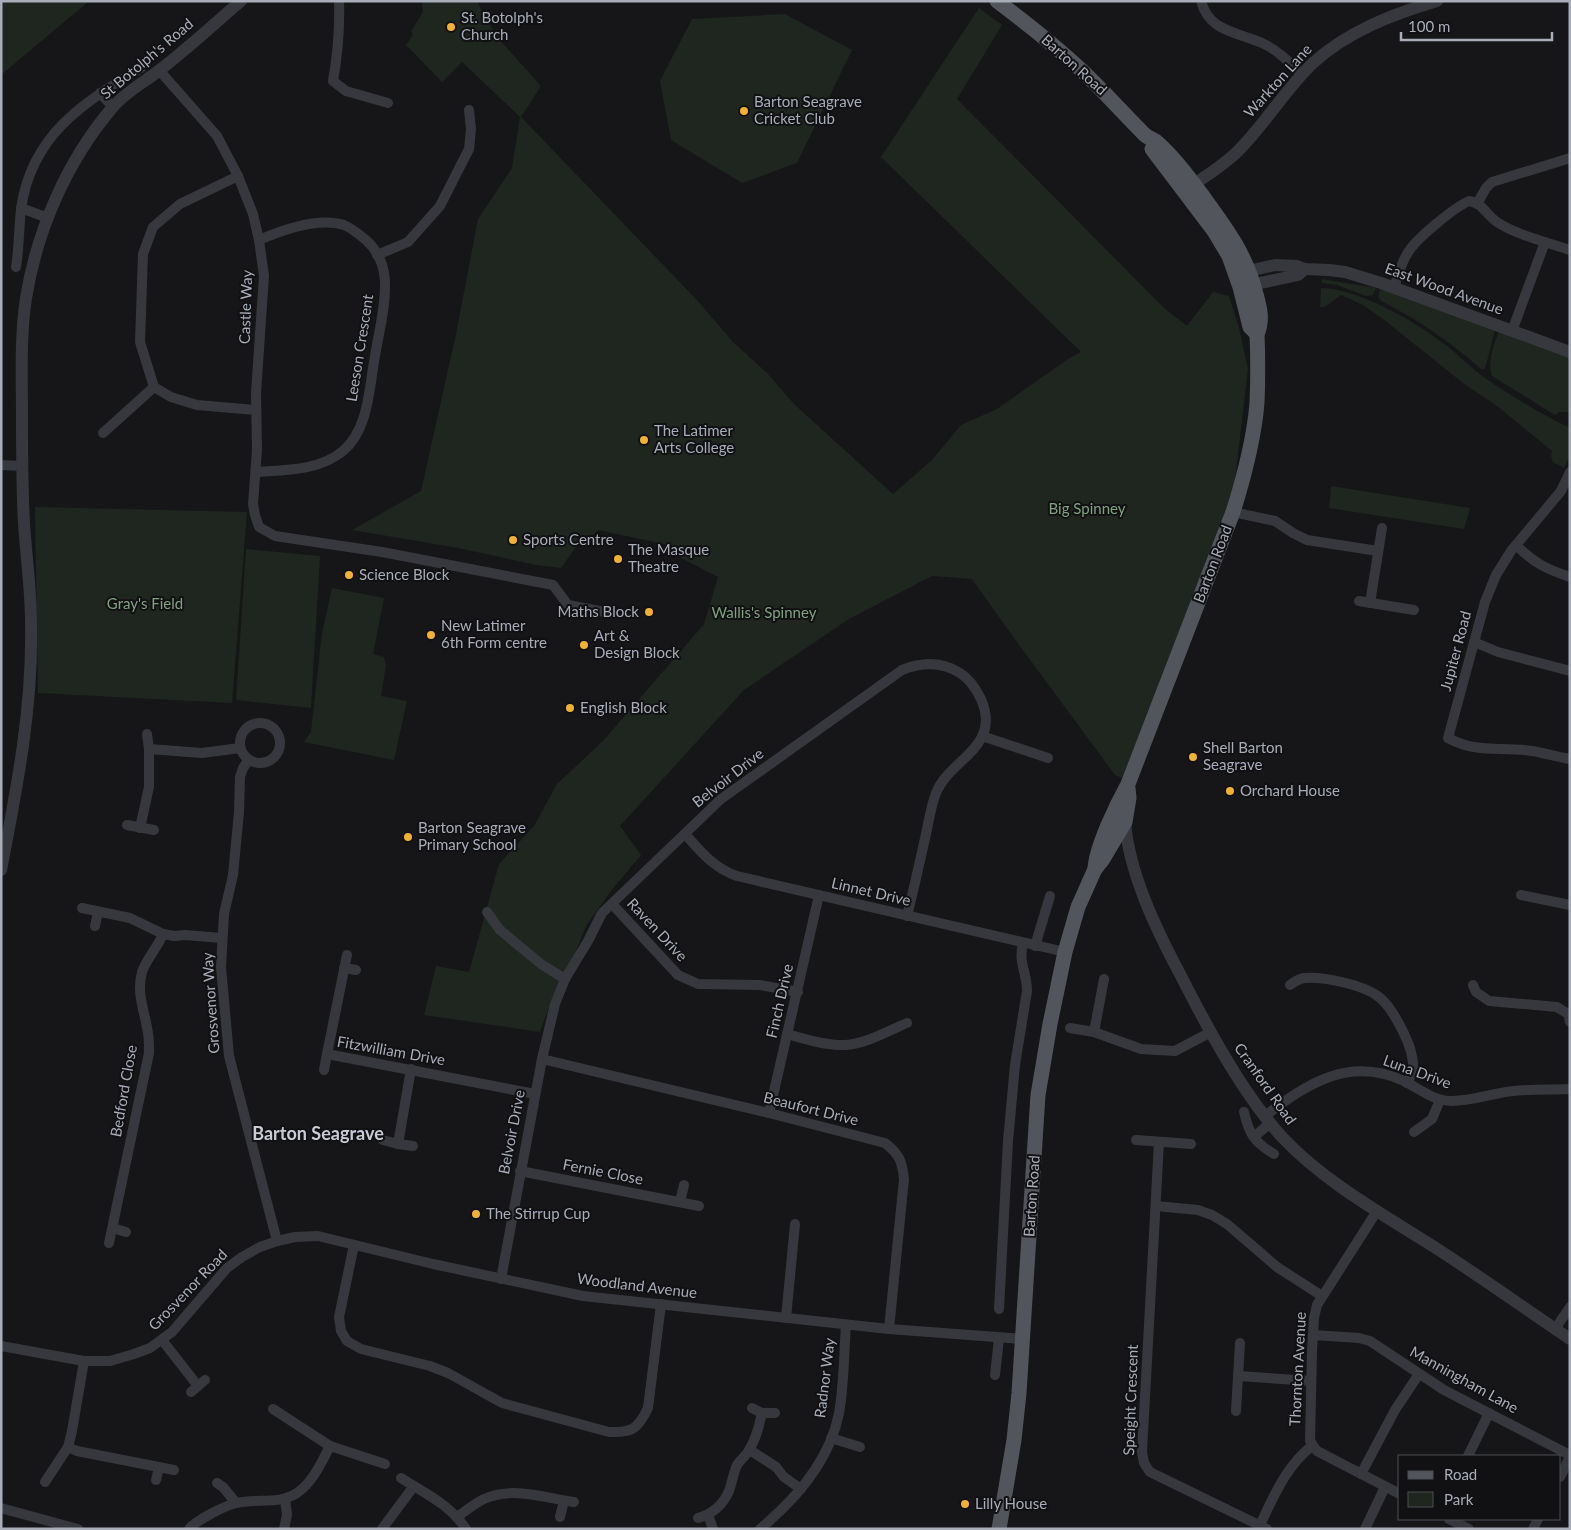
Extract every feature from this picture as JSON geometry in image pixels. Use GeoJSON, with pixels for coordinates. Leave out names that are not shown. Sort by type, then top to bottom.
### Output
{"type":"FeatureCollection","features":[{"type":"Feature","properties":{"kind":"main road","name":"Barton Road"},"geometry":{"type":"LineString","coordinates":[[997,1],[1040,34],[1115,103],[1144,135],[1146,141],[1189,188],[1229,256],[1245,279],[1250,327],[1257,334],[1257,405],[1244,476],[1233,512],[1128,784],[1116,805],[1119,831],[1095,860],[1095,869],[1078,907],[1064,952],[1038,1096],[1023,1339],[1014,1440],[999,1529]]}},
{"type":"Feature","properties":{"kind":"street","name":"St Botolph's Road"},"geometry":{"type":"LineString","coordinates":[[1,870],[17,790],[27,723],[31,667],[30,577],[24,526],[22,466],[22,347],[26,299],[33,266],[48,218],[68,175],[83,148],[113,107],[241,1]]}},
{"type":"Feature","properties":{"kind":"street"},"geometry":{"type":"LineString","coordinates":[[339,1],[340,29],[338,54],[332,81],[346,91],[388,103]]}},
{"type":"Feature","properties":{"kind":"street"},"geometry":{"type":"LineString","coordinates":[[1201,1],[1207,16],[1218,25],[1263,43],[1278,52],[1302,75]]}},
{"type":"Feature","properties":{"kind":"street","name":"Warkton Lane"},"geometry":{"type":"LineString","coordinates":[[1189,188],[1219,168],[1239,150],[1302,75],[1330,49],[1360,31],[1395,15],[1436,1]]}},
{"type":"Feature","properties":{"kind":"street"},"geometry":{"type":"LineString","coordinates":[[16,267],[21,208],[26,186],[37,156],[56,131],[81,106],[141,68]]}},
{"type":"Feature","properties":{"kind":"street","name":"Castle Way"},"geometry":{"type":"LineString","coordinates":[[159,70],[217,136],[238,176],[253,214],[259,240],[264,276],[256,410],[256,472],[253,504],[259,527],[276,536],[382,552],[553,585],[568,605],[610,613]]}},
{"type":"Feature","properties":{"kind":"street"},"geometry":{"type":"LineString","coordinates":[[100,93],[113,107]]}},
{"type":"Feature","properties":{"kind":"street"},"geometry":{"type":"LineString","coordinates":[[377,255],[408,242],[440,206],[468,149],[471,129],[469,110]]}},
{"type":"Feature","properties":{"kind":"street"},"geometry":{"type":"LineString","coordinates":[[1477,204],[1486,188],[1492,182],[1570,158]]}},
{"type":"Feature","properties":{"kind":"street"},"geometry":{"type":"LineString","coordinates":[[238,176],[180,204],[153,227],[143,254],[140,342],[154,387],[170,397],[197,405],[256,410]]}},
{"type":"Feature","properties":{"kind":"street"},"geometry":{"type":"LineString","coordinates":[[1394,288],[1408,252],[1415,242],[1465,203],[1469,202],[1477,204],[1499,223],[1570,250]]}},
{"type":"Feature","properties":{"kind":"street"},"geometry":{"type":"LineString","coordinates":[[21,208],[48,218]]}},
{"type":"Feature","properties":{"kind":"street","name":"Leeson Crescent"},"geometry":{"type":"LineString","coordinates":[[256,472],[295,469],[324,463],[342,452],[357,436],[365,411],[385,301],[384,278],[375,249],[362,237],[344,225],[319,223],[280,231],[259,240]]}},
{"type":"Feature","properties":{"kind":"street"},"geometry":{"type":"LineString","coordinates":[[1512,331],[1545,242]]}},
{"type":"Feature","properties":{"kind":"street","name":"East Wood Avenue"},"geometry":{"type":"LineString","coordinates":[[1245,279],[1298,275],[1305,269],[1345,272],[1570,352]]}},
{"type":"Feature","properties":{"kind":"street"},"geometry":{"type":"LineString","coordinates":[[103,433],[154,387]]}},
{"type":"Feature","properties":{"kind":"street"},"geometry":{"type":"LineString","coordinates":[[1,465],[22,466]]}},
{"type":"Feature","properties":{"kind":"street","name":"Jupiter Road"},"geometry":{"type":"LineString","coordinates":[[1570,472],[1561,491],[1516,546],[1496,576],[1485,602],[1448,738],[1460,744],[1483,749],[1531,751],[1570,759]]}},
{"type":"Feature","properties":{"kind":"street"},"geometry":{"type":"LineString","coordinates":[[1233,512],[1275,521],[1307,540],[1378,551]]}},
{"type":"Feature","properties":{"kind":"street"},"geometry":{"type":"LineString","coordinates":[[1382,528],[1365,602],[1414,610]]}},
{"type":"Feature","properties":{"kind":"street"},"geometry":{"type":"LineString","coordinates":[[1516,546],[1546,570],[1570,577]]}},
{"type":"Feature","properties":{"kind":"street"},"geometry":{"type":"LineString","coordinates":[[1474,642],[1498,652],[1570,671]]}},
{"type":"Feature","properties":{"kind":"street","name":"Belvoir Drive"},"geometry":{"type":"LineString","coordinates":[[501,1279],[535,1094],[555,1004],[565,979],[588,942],[602,913],[720,799],[902,670],[915,665],[941,664],[953,668],[964,675],[978,693],[984,709],[985,725],[982,736]]}},
{"type":"Feature","properties":{"kind":"street"},"geometry":{"type":"LineString","coordinates":[[254,723],[265,723],[273,727],[278,734],[280,746],[274,758],[262,764],[248,760],[240,748],[241,735],[244,729],[254,723]]}},
{"type":"Feature","properties":{"kind":"street"},"geometry":{"type":"LineString","coordinates":[[140,828],[149,787],[147,734]]}},
{"type":"Feature","properties":{"kind":"street"},"geometry":{"type":"LineString","coordinates":[[907,916],[937,792],[952,771],[977,746],[982,736],[1048,758]]}},
{"type":"Feature","properties":{"kind":"street"},"geometry":{"type":"LineString","coordinates":[[149,750],[202,753],[240,748]]}},
{"type":"Feature","properties":{"kind":"street","name":"Grosvenor Way"},"geometry":{"type":"LineString","coordinates":[[248,760],[240,777],[233,875],[224,914],[221,967],[229,1056],[277,1241]]}},
{"type":"Feature","properties":{"kind":"street"},"geometry":{"type":"LineString","coordinates":[[126,825],[154,830]]}},
{"type":"Feature","properties":{"kind":"street","name":"Cranford Road"},"geometry":{"type":"LineString","coordinates":[[1119,831],[1148,908],[1171,958],[1211,1032],[1267,1119],[1298,1152],[1324,1174],[1570,1339]]}},
{"type":"Feature","properties":{"kind":"street","name":"Linnet Drive"},"geometry":{"type":"LineString","coordinates":[[685,834],[705,857],[726,872],[737,876],[1064,952]]}},
{"type":"Feature","properties":{"kind":"street","name":"Finch Drive"},"geometry":{"type":"LineString","coordinates":[[769,1113],[820,895]]}},
{"type":"Feature","properties":{"kind":"street"},"geometry":{"type":"LineString","coordinates":[[1521,895],[1570,905]]}},
{"type":"Feature","properties":{"kind":"street"},"geometry":{"type":"LineString","coordinates":[[1035,946],[1050,896]]}},
{"type":"Feature","properties":{"kind":"street","name":"Raven Drive"},"geometry":{"type":"LineString","coordinates":[[612,904],[678,975],[698,984],[760,985],[798,992]]}},
{"type":"Feature","properties":{"kind":"street"},"geometry":{"type":"LineString","coordinates":[[82,908],[130,918],[163,934],[222,938]]}},
{"type":"Feature","properties":{"kind":"street"},"geometry":{"type":"LineString","coordinates":[[95,926],[98,912]]}},
{"type":"Feature","properties":{"kind":"street"},"geometry":{"type":"LineString","coordinates":[[488,912],[500,930],[541,964],[565,979]]}},
{"type":"Feature","properties":{"kind":"street","name":"Bedford Close"},"geometry":{"type":"LineString","coordinates":[[109,1243],[149,1053],[148,1032],[142,1011],[139,989],[143,971],[149,957],[160,942],[163,934]]}},
{"type":"Feature","properties":{"kind":"street","name":"Barton Road"},"geometry":{"type":"LineString","coordinates":[[999,1309],[1008,1142],[1016,1065],[1027,991],[1027,981],[1020,956],[1023,944]]}},
{"type":"Feature","properties":{"kind":"street","name":"Fitzwilliam Drive"},"geometry":{"type":"LineString","coordinates":[[347,955],[327,1054],[535,1094]]}},
{"type":"Feature","properties":{"kind":"street"},"geometry":{"type":"LineString","coordinates":[[344,968],[356,970]]}},
{"type":"Feature","properties":{"kind":"street"},"geometry":{"type":"LineString","coordinates":[[1290,984],[1303,978],[1322,979],[1362,988],[1379,997],[1402,1027],[1407,1042],[1414,1064],[1407,1083]]}},
{"type":"Feature","properties":{"kind":"street"},"geometry":{"type":"LineString","coordinates":[[1094,1032],[1104,979]]}},
{"type":"Feature","properties":{"kind":"street"},"geometry":{"type":"LineString","coordinates":[[1473,985],[1476,992],[1488,1001],[1557,1007],[1569,1016]]}},
{"type":"Feature","properties":{"kind":"street"},"geometry":{"type":"LineString","coordinates":[[787,1034],[844,1045],[864,1041],[907,1023]]}},
{"type":"Feature","properties":{"kind":"street"},"geometry":{"type":"LineString","coordinates":[[1070,1028],[1094,1032],[1141,1049],[1175,1051],[1211,1032]]}},
{"type":"Feature","properties":{"kind":"street"},"geometry":{"type":"LineString","coordinates":[[324,1070],[327,1054]]}},
{"type":"Feature","properties":{"kind":"street","name":"Beaufort Drive"},"geometry":{"type":"LineString","coordinates":[[542,1059],[769,1113],[885,1143],[897,1153],[902,1164],[904,1179],[889,1329]]}},
{"type":"Feature","properties":{"kind":"street"},"geometry":{"type":"LineString","coordinates":[[398,1144],[411,1069]]}},
{"type":"Feature","properties":{"kind":"street","name":"Luna Drive"},"geometry":{"type":"LineString","coordinates":[[1254,1137],[1267,1119],[1307,1086],[1332,1075],[1348,1071],[1392,1076],[1440,1100],[1463,1100],[1512,1091],[1570,1089]]}},
{"type":"Feature","properties":{"kind":"street"},"geometry":{"type":"LineString","coordinates":[[1414,1132],[1432,1119],[1440,1100]]}},
{"type":"Feature","properties":{"kind":"street"},"geometry":{"type":"LineString","coordinates":[[1244,1112],[1248,1129],[1262,1147],[1274,1154]]}},
{"type":"Feature","properties":{"kind":"street"},"geometry":{"type":"LineString","coordinates":[[383,1140],[413,1146]]}},
{"type":"Feature","properties":{"kind":"street"},"geometry":{"type":"LineString","coordinates":[[1136,1140],[1191,1144]]}},
{"type":"Feature","properties":{"kind":"street","name":"Speight Crescent"},"geometry":{"type":"LineString","coordinates":[[1159,1142],[1142,1452],[1144,1464],[1150,1472],[1263,1527],[1284,1476],[1294,1462],[1312,1446]]}},
{"type":"Feature","properties":{"kind":"street","name":"Fernie Close"},"geometry":{"type":"LineString","coordinates":[[520,1171],[699,1206]]}},
{"type":"Feature","properties":{"kind":"street"},"geometry":{"type":"LineString","coordinates":[[680,1202],[684,1185]]}},
{"type":"Feature","properties":{"kind":"street"},"geometry":{"type":"LineString","coordinates":[[1156,1206],[1198,1210],[1212,1215],[1227,1224],[1277,1267],[1322,1296]]}},
{"type":"Feature","properties":{"kind":"street","name":"Thornton Avenue"},"geometry":{"type":"LineString","coordinates":[[1377,1211],[1317,1305],[1314,1318],[1309,1434],[1312,1446],[1317,1451],[1398,1493]]}},
{"type":"Feature","properties":{"kind":"street"},"geometry":{"type":"LineString","coordinates":[[786,1318],[795,1224]]}},
{"type":"Feature","properties":{"kind":"street"},"geometry":{"type":"LineString","coordinates":[[113,1228],[126,1232]]}},
{"type":"Feature","properties":{"kind":"street","name":"Woodland Avenue"},"geometry":{"type":"LineString","coordinates":[[277,1241],[295,1237],[318,1236],[501,1279],[583,1296],[846,1325],[1023,1339]]}},
{"type":"Feature","properties":{"kind":"street","name":"Grosvenor Road"},"geometry":{"type":"LineString","coordinates":[[1,1346],[84,1361],[110,1361],[150,1348],[172,1332],[227,1268],[260,1247],[277,1241]]}},
{"type":"Feature","properties":{"kind":"street"},"geometry":{"type":"LineString","coordinates":[[354,1245],[339,1317],[341,1331],[347,1341],[361,1349],[439,1370],[502,1403],[609,1432],[622,1433],[634,1429],[642,1420],[648,1408],[661,1304]]}},
{"type":"Feature","properties":{"kind":"street"},"geometry":{"type":"LineString","coordinates":[[1555,1329],[1570,1307]]}},
{"type":"Feature","properties":{"kind":"street","name":"Radnor Way"},"geometry":{"type":"LineString","coordinates":[[760,1529],[784,1509],[801,1489],[820,1464],[831,1438],[839,1414],[846,1325]]}},
{"type":"Feature","properties":{"kind":"street","name":"Manningham Lane"},"geometry":{"type":"LineString","coordinates":[[1313,1335],[1359,1338],[1370,1341],[1444,1390],[1570,1456]]}},
{"type":"Feature","properties":{"kind":"street"},"geometry":{"type":"LineString","coordinates":[[995,1375],[999,1338]]}},
{"type":"Feature","properties":{"kind":"street"},"geometry":{"type":"LineString","coordinates":[[162,1340],[198,1386]]}},
{"type":"Feature","properties":{"kind":"street"},"geometry":{"type":"LineString","coordinates":[[1236,1411],[1240,1343]]}},
{"type":"Feature","properties":{"kind":"street"},"geometry":{"type":"LineString","coordinates":[[45,1482],[68,1446],[84,1361]]}},
{"type":"Feature","properties":{"kind":"street"},"geometry":{"type":"LineString","coordinates":[[1361,1474],[1395,1410],[1418,1374]]}},
{"type":"Feature","properties":{"kind":"street"},"geometry":{"type":"LineString","coordinates":[[1238,1376],[1312,1381]]}},
{"type":"Feature","properties":{"kind":"street"},"geometry":{"type":"LineString","coordinates":[[752,1408],[762,1413],[775,1414]]}},
{"type":"Feature","properties":{"kind":"street"},"geometry":{"type":"LineString","coordinates":[[273,1409],[330,1446],[385,1464]]}},
{"type":"Feature","properties":{"kind":"street"},"geometry":{"type":"LineString","coordinates":[[698,1518],[708,1515],[721,1504],[729,1491],[734,1472],[750,1450],[757,1434],[762,1413]]}},
{"type":"Feature","properties":{"kind":"street"},"geometry":{"type":"LineString","coordinates":[[1469,1455],[1490,1413]]}},
{"type":"Feature","properties":{"kind":"street"},"geometry":{"type":"LineString","coordinates":[[831,1438],[860,1447]]}},
{"type":"Feature","properties":{"kind":"street"},"geometry":{"type":"LineString","coordinates":[[68,1446],[77,1451],[174,1470]]}},
{"type":"Feature","properties":{"kind":"street"},"geometry":{"type":"LineString","coordinates":[[189,1529],[196,1521],[236,1503],[285,1499],[297,1493],[309,1482],[321,1465],[330,1446]]}},
{"type":"Feature","properties":{"kind":"street"},"geometry":{"type":"LineString","coordinates":[[750,1450],[776,1467],[784,1477],[801,1489]]}},
{"type":"Feature","properties":{"kind":"street"},"geometry":{"type":"LineString","coordinates":[[1561,1474],[1570,1456]]}},
{"type":"Feature","properties":{"kind":"street"},"geometry":{"type":"LineString","coordinates":[[156,1480],[158,1467]]}},
{"type":"Feature","properties":{"kind":"street"},"geometry":{"type":"LineString","coordinates":[[401,1478],[458,1516],[466,1529]]}},
{"type":"Feature","properties":{"kind":"street"},"geometry":{"type":"LineString","coordinates":[[217,1483],[223,1487],[236,1503]]}},
{"type":"Feature","properties":{"kind":"street"},"geometry":{"type":"LineString","coordinates":[[382,1529],[414,1486]]}},
{"type":"Feature","properties":{"kind":"street"},"geometry":{"type":"LineString","coordinates":[[1365,1529],[1385,1486]]}},
{"type":"Feature","properties":{"kind":"street"},"geometry":{"type":"LineString","coordinates":[[458,1516],[484,1499],[501,1494],[516,1493],[574,1502]]}},
{"type":"Feature","properties":{"kind":"street"},"geometry":{"type":"LineString","coordinates":[[284,1529],[286,1515],[285,1499]]}},
{"type":"Feature","properties":{"kind":"street"},"geometry":{"type":"LineString","coordinates":[[560,1518],[564,1501]]}},
{"type":"Feature","properties":{"kind":"street"},"geometry":{"type":"LineString","coordinates":[[1,1508],[78,1529]]}},
{"type":"Feature","properties":{"kind":"street"},"geometry":{"type":"LineString","coordinates":[[708,1515],[713,1529]]}},
{"type":"Feature","properties":{"kind":"street"},"geometry":{"type":"LineString","coordinates":[[1451,1520],[1468,1528]]}},
{"type":"Feature","properties":{"kind":"green space"},"geometry":{"type":"Polygon","coordinates":[[[1,1],[89,1],[1,75],[1,1]]]}},
{"type":"Feature","properties":{"kind":"green space"},"geometry":{"type":"Polygon","coordinates":[[[422,1],[477,1],[496,36],[541,86],[521,117],[696,299],[733,342],[767,373],[794,404],[893,494],[932,460],[961,425],[997,409],[1068,359],[1081,352],[881,157],[979,8],[1002,25],[957,99],[1164,308],[1187,326],[1213,292],[1229,296],[1239,328],[1248,369],[1235,480],[1212,554],[1147,723],[1122,778],[1115,775],[972,579],[932,576],[849,619],[744,690],[620,826],[641,855],[611,891],[586,926],[565,979],[558,983],[540,1032],[424,1015],[436,966],[469,972],[499,864],[534,826],[557,784],[603,741],[704,624],[718,577],[681,558],[673,546],[598,530],[576,547],[561,568],[536,565],[458,548],[352,530],[421,491],[456,334],[478,219],[512,168],[520,117],[462,62],[442,82],[406,45],[413,35],[411,31],[423,12],[422,1]]]}},
{"type":"Feature","properties":{"kind":"green space","name":"Barton Seagrave Cricket Club"},"geometry":{"type":"Polygon","coordinates":[[[785,14],[852,50],[797,163],[742,183],[671,140],[660,81],[692,19],[785,14]]]}},
{"type":"Feature","properties":{"kind":"green space"},"geometry":{"type":"Polygon","coordinates":[[[1322,279],[1376,288],[1373,295],[1366,296],[1337,285],[1322,283],[1322,279]]]}},
{"type":"Feature","properties":{"kind":"green space"},"geometry":{"type":"Polygon","coordinates":[[[1321,288],[1353,294],[1370,300],[1404,317],[1447,346],[1495,385],[1537,411],[1570,428],[1570,455],[1564,468],[1553,462],[1552,451],[1497,406],[1463,383],[1363,305],[1341,295],[1325,307],[1320,307],[1321,288]]]}},
{"type":"Feature","properties":{"kind":"green space"},"geometry":{"type":"Polygon","coordinates":[[[1380,289],[1495,330],[1485,369],[1481,369],[1421,323],[1381,301],[1378,297],[1380,289]]]}},
{"type":"Feature","properties":{"kind":"green space"},"geometry":{"type":"Polygon","coordinates":[[[1499,331],[1570,358],[1570,412],[1559,412],[1555,415],[1492,376],[1490,365],[1499,331]]]}},
{"type":"Feature","properties":{"kind":"green space"},"geometry":{"type":"Polygon","coordinates":[[[1331,486],[1470,508],[1464,529],[1329,508],[1331,486]]]}},
{"type":"Feature","properties":{"kind":"green space","name":"Gray's Field"},"geometry":{"type":"Polygon","coordinates":[[[35,507],[247,512],[232,703],[38,693],[35,507]]]}},
{"type":"Feature","properties":{"kind":"green space"},"geometry":{"type":"Polygon","coordinates":[[[246,549],[320,556],[311,708],[236,700],[246,549]]]}},
{"type":"Feature","properties":{"kind":"green space"},"geometry":{"type":"Polygon","coordinates":[[[332,588],[384,598],[373,654],[384,657],[386,665],[381,696],[407,701],[394,760],[304,742],[311,732],[322,633],[332,588]]]}},
{"type":"Feature","properties":{"kind":"place","name":"St. Botolph's Church"},"geometry":{"type":"Point","coordinates":[451,27]}},
{"type":"Feature","properties":{"kind":"place","name":"Barton Seagrave Cricket Club"},"geometry":{"type":"Point","coordinates":[744,111]}},
{"type":"Feature","properties":{"kind":"place","name":"The Latimer Arts College"},"geometry":{"type":"Point","coordinates":[644,440]}},
{"type":"Feature","properties":{"kind":"place","name":"Sports Centre"},"geometry":{"type":"Point","coordinates":[513,540]}},
{"type":"Feature","properties":{"kind":"place","name":"The Masque Theatre"},"geometry":{"type":"Point","coordinates":[618,559]}},
{"type":"Feature","properties":{"kind":"place","name":"Science Block"},"geometry":{"type":"Point","coordinates":[349,575]}},
{"type":"Feature","properties":{"kind":"place","name":"Maths Block"},"geometry":{"type":"Point","coordinates":[649,612]}},
{"type":"Feature","properties":{"kind":"place","name":"New Latimer 6th Form centre"},"geometry":{"type":"Point","coordinates":[431,635]}},
{"type":"Feature","properties":{"kind":"place","name":"Art & Design Block"},"geometry":{"type":"Point","coordinates":[584,645]}},
{"type":"Feature","properties":{"kind":"place","name":"English Block"},"geometry":{"type":"Point","coordinates":[570,708]}},
{"type":"Feature","properties":{"kind":"place","name":"Shell Barton Seagrave"},"geometry":{"type":"Point","coordinates":[1193,757]}},
{"type":"Feature","properties":{"kind":"place","name":"Orchard House"},"geometry":{"type":"Point","coordinates":[1230,791]}},
{"type":"Feature","properties":{"kind":"place","name":"Barton Seagrave Primary School"},"geometry":{"type":"Point","coordinates":[408,837]}},
{"type":"Feature","properties":{"kind":"place","name":"The Stirrup Cup"},"geometry":{"type":"Point","coordinates":[476,1214]}},
{"type":"Feature","properties":{"kind":"place","name":"Lilly House"},"geometry":{"type":"Point","coordinates":[965,1504]}},
{"type":"Feature","properties":{"kind":"district","name":"Barton Seagrave"},"geometry":{"type":"Point","coordinates":[318,1134]}},
{"type":"Feature","properties":{"kind":"park label","name":"Big Spinney"},"geometry":{"type":"Point","coordinates":[1087,509]}},
{"type":"Feature","properties":{"kind":"park label","name":"Wallis's Spinney"},"geometry":{"type":"Point","coordinates":[764,613]}}]}
